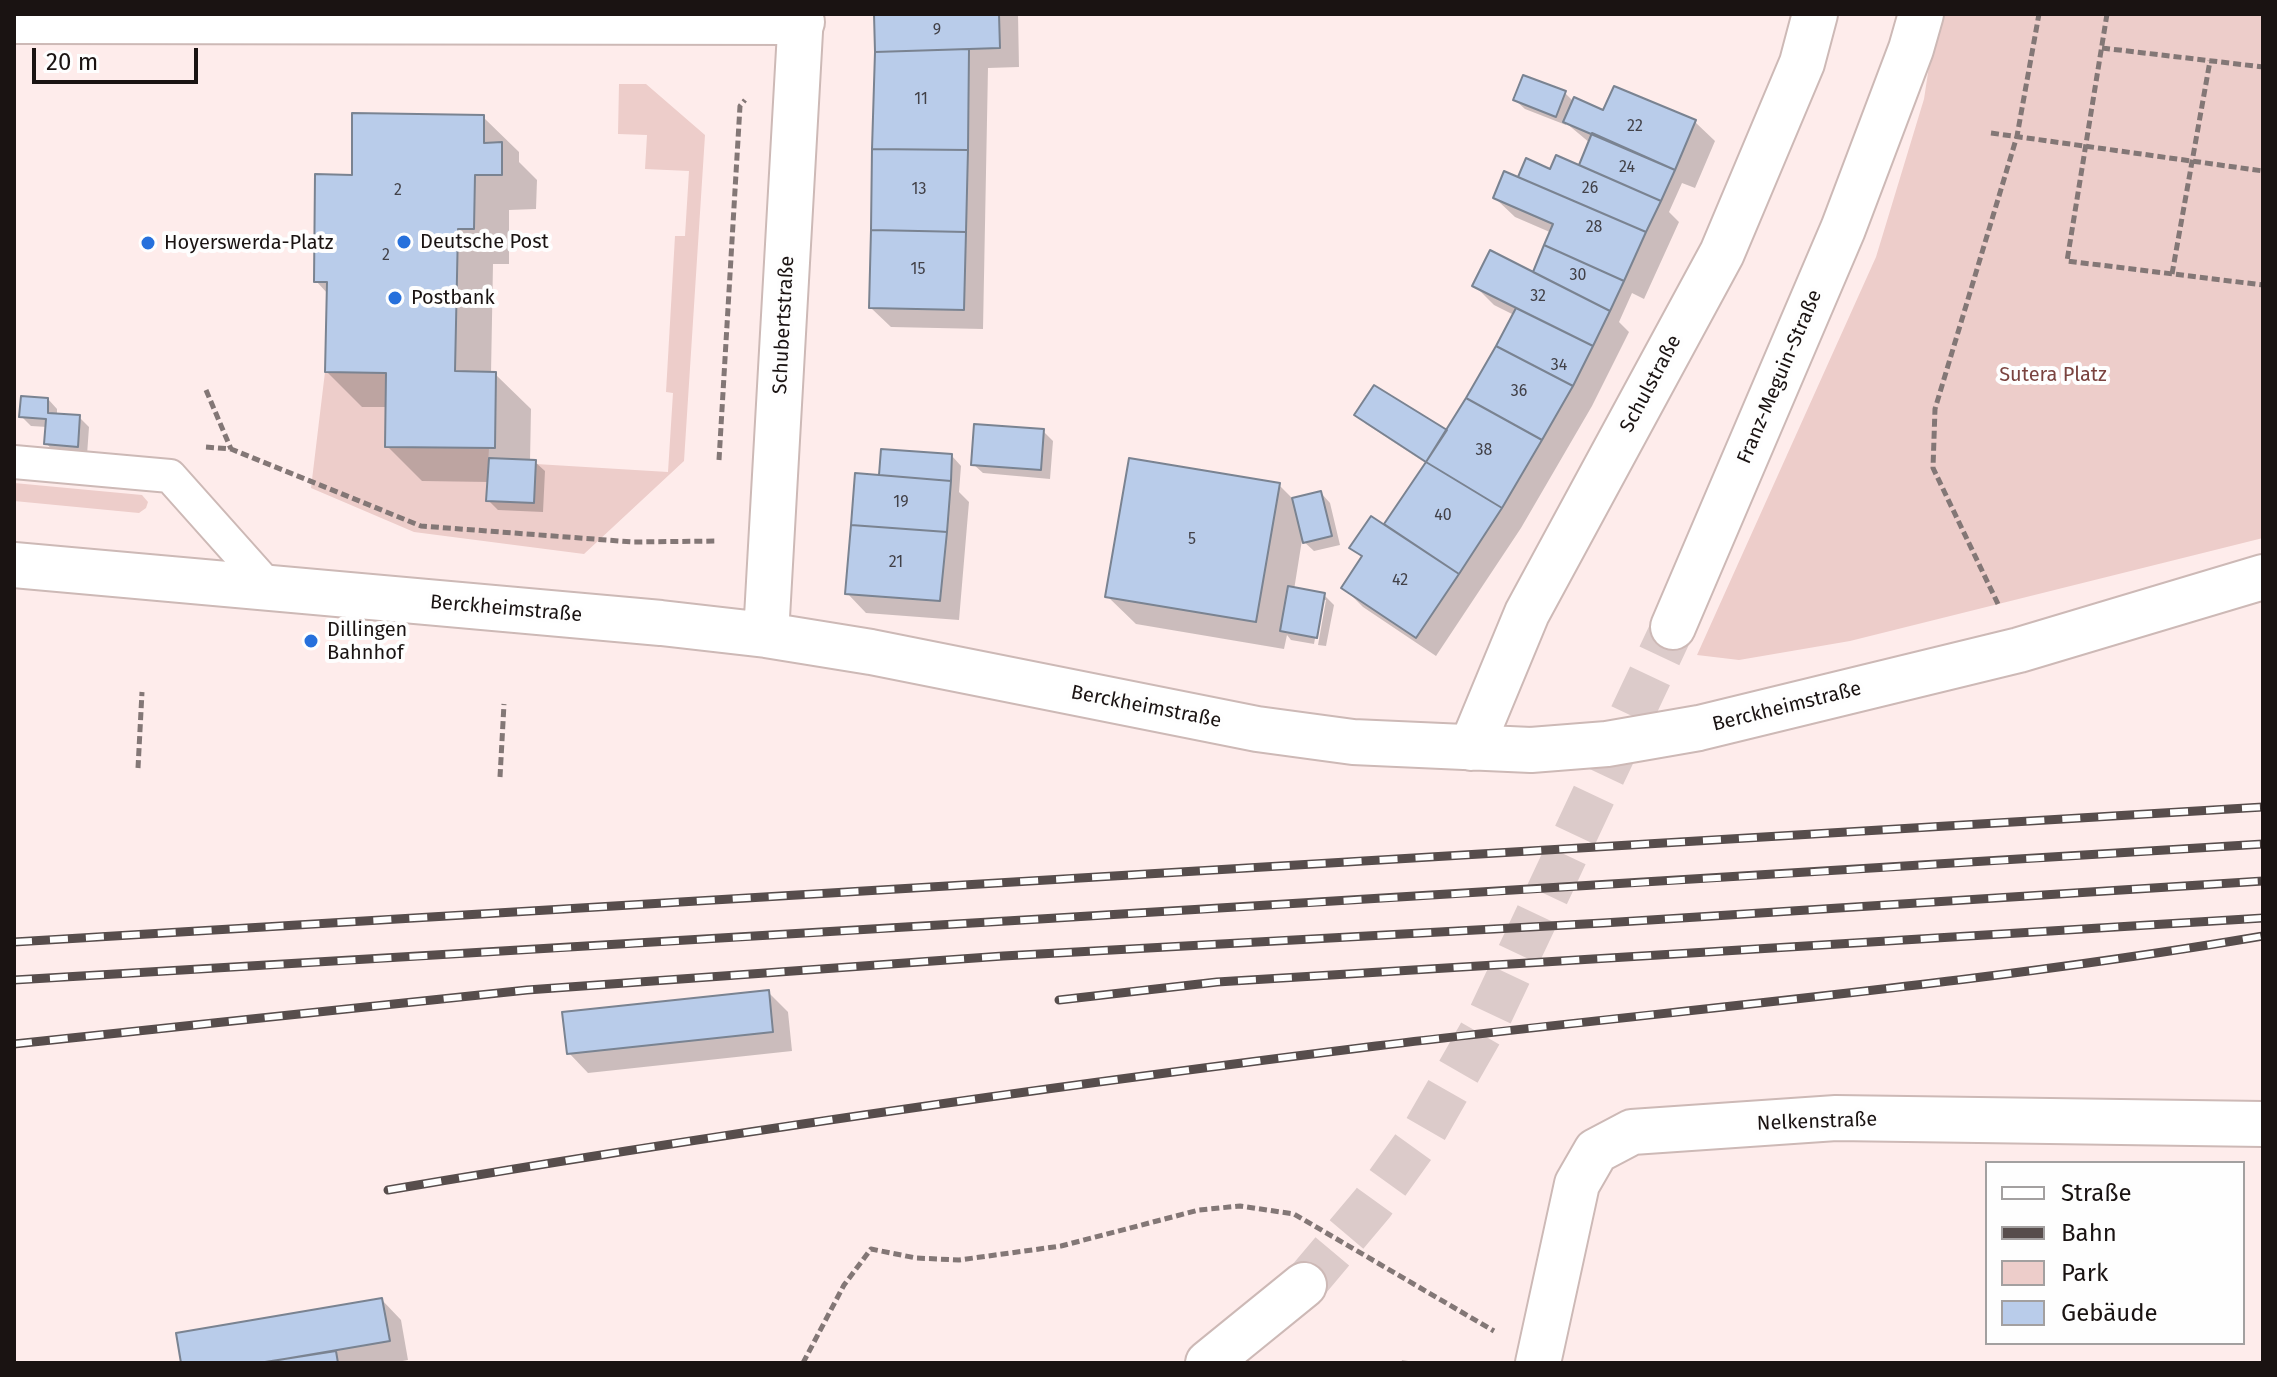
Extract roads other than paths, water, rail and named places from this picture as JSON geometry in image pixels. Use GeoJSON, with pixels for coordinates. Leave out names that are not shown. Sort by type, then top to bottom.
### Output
{"type":"FeatureCollection","features":[{"type":"Feature","properties":{"kind":"street","name":"Schulstraße"},"geometry":{"type":"LineString","coordinates":[[1471,748],[1527,613],[1722,253],[1802,63],[1815,14]]}},
{"type":"Feature","properties":{"kind":"street","name":"Franz-Meguin-Straße"},"geometry":{"type":"LineString","coordinates":[[1883,125],[1891,14]]}},
{"type":"Feature","properties":{"kind":"street","name":"Franz-Meguin-Straße"},"geometry":{"type":"LineString","coordinates":[[1673,627],[1843,229],[1921,14]]}},
{"type":"Feature","properties":{"kind":"street"},"geometry":{"type":"LineString","coordinates":[[41,19],[802,18]]}},
{"type":"Feature","properties":{"kind":"street","name":"Schubertstraße"},"geometry":{"type":"LineString","coordinates":[[766,635],[802,18]]}},
{"type":"Feature","properties":{"kind":"street","name":"Berckheimstraße"},"geometry":{"type":"LineString","coordinates":[[14,565],[645,621],[766,635],[871,652],[1257,729],[1353,742],[1546,749],[1607,744],[1699,728],[2019,650],[2263,577]]}},
{"type":"Feature","properties":{"kind":"street","name":"Nelkenstraße"},"geometry":{"type":"LineString","coordinates":[[1539,1356],[1577,1184],[1596,1151],[1632,1132],[1836,1118],[2263,1124]]}},
{"type":"Feature","properties":{"kind":"street"},"geometry":{"type":"LineString","coordinates":[[1208,1363],[1304,1285]]}},
{"type":"Feature","properties":{"kind":"lane"},"geometry":{"type":"LineString","coordinates":[[14,462],[170,476],[269,587]]}},
{"type":"Feature","properties":{"kind":"tunnel"},"geometry":{"type":"LineString","coordinates":[[1304,1285],[1373,1203],[1424,1132],[1488,1020],[1673,627]]}},
{"type":"Feature","properties":{"kind":"railway"},"geometry":{"type":"LineString","coordinates":[[14,942],[2263,807]]}},
{"type":"Feature","properties":{"kind":"railway"},"geometry":{"type":"LineString","coordinates":[[14,980],[2263,844]]}},
{"type":"Feature","properties":{"kind":"railway"},"geometry":{"type":"LineString","coordinates":[[14,1044],[527,990],[1003,956],[1603,923],[2263,881]]}},
{"type":"Feature","properties":{"kind":"railway"},"geometry":{"type":"LineString","coordinates":[[1059,1000],[1217,982],[2263,918]]}},
{"type":"Feature","properties":{"kind":"railway"},"geometry":{"type":"LineString","coordinates":[[388,1190],[882,1112],[1129,1078],[1376,1046],[1931,983],[2153,954],[2263,936]]}},
{"type":"Feature","properties":{"kind":"place","name":"Deutsche Post"},"geometry":{"type":"Point","coordinates":[404,242]}},
{"type":"Feature","properties":{"kind":"place","name":"Hoyerswerda-Platz"},"geometry":{"type":"Point","coordinates":[148,243]}},
{"type":"Feature","properties":{"kind":"place","name":"Postbank"},"geometry":{"type":"Point","coordinates":[395,298]}},
{"type":"Feature","properties":{"kind":"place","name":"Dillingen Bahnhof"},"geometry":{"type":"Point","coordinates":[311,641]}},
{"type":"Feature","properties":{"kind":"park label","name":"Sutera Platz"},"geometry":{"type":"Point","coordinates":[2053,375]}}]}
